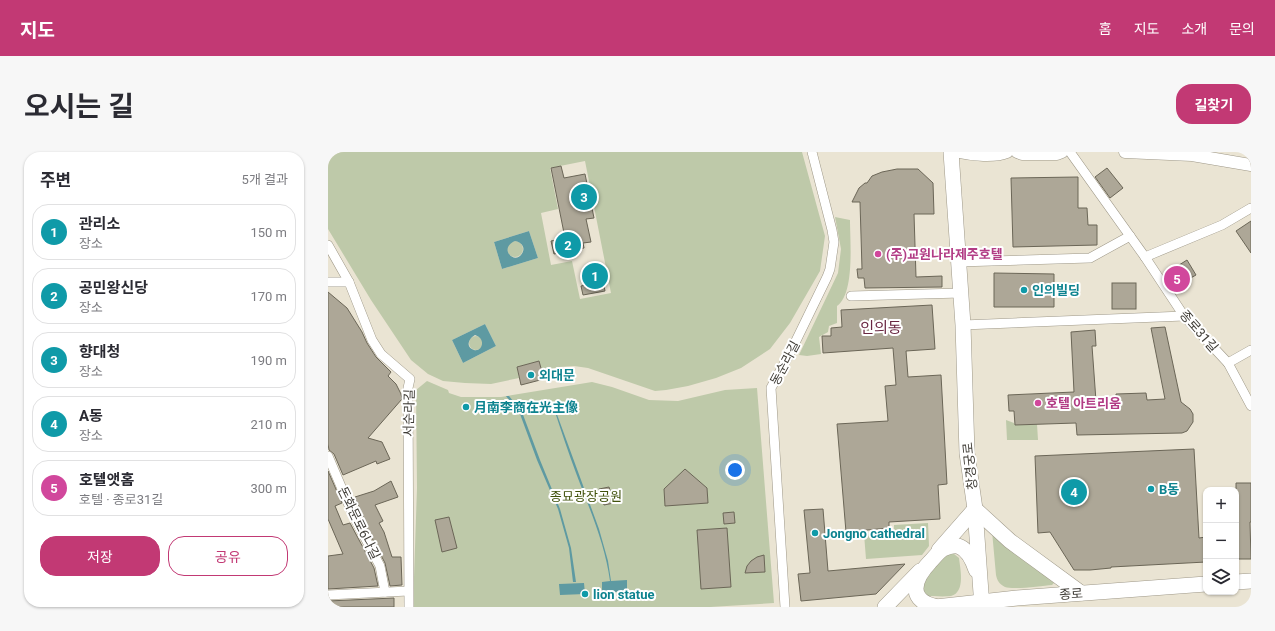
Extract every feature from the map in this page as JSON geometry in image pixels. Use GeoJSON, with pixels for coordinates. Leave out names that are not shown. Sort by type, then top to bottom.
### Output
{"type":"FeatureCollection","features":[{"type":"Feature","properties":{"kind":"main road","name":"창경궁로"},"geometry":{"type":"LineString","coordinates":[[951,152],[963,325],[967,453],[975,509],[983,605]]}},
{"type":"Feature","properties":{"kind":"main road"},"geometry":{"type":"LineString","coordinates":[[885,607],[926,565],[975,509],[1010,541],[1081,594]]}},
{"type":"Feature","properties":{"kind":"main road"},"geometry":{"type":"LineString","coordinates":[[937,607],[926,604],[922,600],[918,595],[916,583],[921,574],[941,550],[951,546],[958,546],[965,550],[980,577]]}},
{"type":"Feature","properties":{"kind":"main road"},"geometry":{"type":"LineString","coordinates":[[1239,582],[1251,580]]}},
{"type":"Feature","properties":{"kind":"main road","name":"종로"},"geometry":{"type":"LineString","coordinates":[[937,607],[983,605],[1081,594],[1203,584]]}},
{"type":"Feature","properties":{"kind":"street","name":"동순라길"},"geometry":{"type":"LineString","coordinates":[[785,607],[771,388],[827,277],[830,269],[834,242],[827,205],[812,152]]}},
{"type":"Feature","properties":{"kind":"street"},"geometry":{"type":"LineString","coordinates":[[959,152],[969,154],[1002,154],[1007,152]]}},
{"type":"Feature","properties":{"kind":"street"},"geometry":{"type":"LineString","coordinates":[[1017,152],[1022,154],[1057,154],[1062,152]]}},
{"type":"Feature","properties":{"kind":"street","name":"종로31길"},"geometry":{"type":"LineString","coordinates":[[1070,152],[1145,257],[1184,316],[1228,363],[1251,406]]}},
{"type":"Feature","properties":{"kind":"street"},"geometry":{"type":"LineString","coordinates":[[1125,152],[1192,155],[1203,154],[1251,165]]}},
{"type":"Feature","properties":{"kind":"street"},"geometry":{"type":"LineString","coordinates":[[1145,257],[1222,225],[1251,208]]}},
{"type":"Feature","properties":{"kind":"street"},"geometry":{"type":"LineString","coordinates":[[958,262],[1090,258],[1130,236]]}},
{"type":"Feature","properties":{"kind":"street","name":"서순라길"},"geometry":{"type":"LineString","coordinates":[[328,245],[349,282],[372,340],[381,354],[410,379],[408,388],[408,607]]}},
{"type":"Feature","properties":{"kind":"street"},"geometry":{"type":"LineString","coordinates":[[328,282],[349,282]]}},
{"type":"Feature","properties":{"kind":"street"},"geometry":{"type":"LineString","coordinates":[[851,296],[961,293]]}},
{"type":"Feature","properties":{"kind":"street"},"geometry":{"type":"LineString","coordinates":[[963,325],[1184,316]]}},
{"type":"Feature","properties":{"kind":"street","name":"종로31길"},"geometry":{"type":"LineString","coordinates":[[1228,363],[1251,350]]}},
{"type":"Feature","properties":{"kind":"street","name":"돈화문로6나길"},"geometry":{"type":"LineString","coordinates":[[328,456],[354,517],[380,566],[386,592]]}},
{"type":"Feature","properties":{"kind":"street"},"geometry":{"type":"LineString","coordinates":[[328,595],[408,591]]}},
{"type":"Feature","properties":{"kind":"green space"},"geometry":{"type":"Polygon","coordinates":[[[328,152],[802,152],[825,236],[820,271],[790,323],[770,349],[741,368],[716,378],[688,386],[655,391],[588,368],[574,366],[559,367],[542,372],[539,361],[517,367],[519,378],[491,384],[443,381],[428,374],[411,360],[371,300],[328,229],[328,152]],[[585,161],[550,168],[558,209],[541,213],[551,265],[572,261],[580,299],[611,293],[585,161]],[[529,231],[494,242],[502,269],[538,258],[529,231]],[[485,324],[452,340],[463,363],[496,346],[485,324]]]}},
{"type":"Feature","properties":{"kind":"green space"},"geometry":{"type":"Polygon","coordinates":[[[835,217],[850,220],[851,253],[847,290],[843,300],[837,306],[837,323],[829,326],[828,332],[819,337],[821,354],[807,356],[799,355],[838,273],[841,249],[835,217]]]}},
{"type":"Feature","properties":{"kind":"green space"},"geometry":{"type":"Polygon","coordinates":[[[515,241],[521,243],[523,249],[521,255],[515,257],[509,255],[507,249],[509,243],[515,241]]]}},
{"type":"Feature","properties":{"kind":"green space"},"geometry":{"type":"Polygon","coordinates":[[[473,336],[479,336],[483,340],[483,346],[479,350],[473,350],[469,346],[469,340],[473,336]]]}},
{"type":"Feature","properties":{"kind":"green space","name":"종묘광장공원"},"geometry":{"type":"Polygon","coordinates":[[[427,381],[448,390],[449,393],[461,397],[501,397],[592,382],[612,387],[649,400],[678,401],[725,390],[757,388],[774,603],[710,607],[413,607],[417,488],[416,390],[427,381]]]}},
{"type":"Feature","properties":{"kind":"green space"},"geometry":{"type":"Polygon","coordinates":[[[1006,420],[1014,423],[1015,425],[1037,424],[1038,440],[1007,440],[1006,420]]]}},
{"type":"Feature","properties":{"kind":"green space"},"geometry":{"type":"Polygon","coordinates":[[[928,523],[929,546],[922,555],[866,559],[864,534],[894,532],[894,525],[928,523]]]}},
{"type":"Feature","properties":{"kind":"green space"},"geometry":{"type":"Polygon","coordinates":[[[992,531],[1054,583],[1052,585],[1021,588],[1009,588],[1001,585],[996,575],[992,531]]]}},
{"type":"Feature","properties":{"kind":"green space"},"geometry":{"type":"Polygon","coordinates":[[[947,552],[954,554],[959,558],[961,579],[959,590],[956,594],[951,596],[925,596],[920,581],[947,552]]]}},
{"type":"Feature","properties":{"kind":"water"},"geometry":{"type":"Polygon","coordinates":[[[529,231],[538,258],[502,269],[494,242],[529,231]],[[515,241],[509,246],[508,252],[513,257],[516,258],[522,254],[523,246],[515,241]]]}},
{"type":"Feature","properties":{"kind":"water"},"geometry":{"type":"Polygon","coordinates":[[[485,324],[496,346],[463,363],[452,340],[485,324]],[[475,335],[471,338],[469,345],[471,349],[480,349],[482,342],[475,335]]]}},
{"type":"Feature","properties":{"kind":"water"},"geometry":{"type":"Polygon","coordinates":[[[506,396],[509,396],[522,412],[560,509],[571,548],[576,582],[573,582],[569,548],[558,509],[537,460],[520,414],[506,396]]]}},
{"type":"Feature","properties":{"kind":"water"},"geometry":{"type":"Polygon","coordinates":[[[554,409],[599,529],[608,561],[611,581],[627,580],[627,591],[602,593],[602,582],[610,581],[608,567],[596,526],[554,409]]]}},
{"type":"Feature","properties":{"kind":"water"},"geometry":{"type":"Polygon","coordinates":[[[584,583],[585,594],[560,595],[559,584],[584,583]]]}},
{"type":"Feature","properties":{"kind":"building"},"geometry":{"type":"Polygon","coordinates":[[[561,166],[564,178],[585,174],[594,218],[586,219],[591,242],[583,243],[584,248],[554,254],[551,241],[565,238],[551,168],[561,166]]]}},
{"type":"Feature","properties":{"kind":"building"},"geometry":{"type":"Polygon","coordinates":[[[1107,168],[1123,188],[1110,198],[1095,177],[1107,168]]]}},
{"type":"Feature","properties":{"kind":"building"},"geometry":{"type":"Polygon","coordinates":[[[897,169],[918,169],[933,183],[934,214],[914,214],[916,277],[942,276],[942,287],[865,288],[864,278],[858,278],[857,269],[862,269],[860,202],[852,202],[859,188],[867,183],[872,176],[897,169]]]}},
{"type":"Feature","properties":{"kind":"building"},"geometry":{"type":"Polygon","coordinates":[[[1078,177],[1078,208],[1087,208],[1088,225],[1097,225],[1097,245],[1013,247],[1011,178],[1078,177]]]}},
{"type":"Feature","properties":{"kind":"building"},"geometry":{"type":"Polygon","coordinates":[[[1251,221],[1251,253],[1236,231],[1251,221]]]}},
{"type":"Feature","properties":{"kind":"building"},"geometry":{"type":"Polygon","coordinates":[[[1187,260],[1196,275],[1176,286],[1168,272],[1187,260]]]}},
{"type":"Feature","properties":{"kind":"building"},"geometry":{"type":"Polygon","coordinates":[[[600,265],[605,291],[583,295],[581,286],[590,284],[587,268],[600,265]]]}},
{"type":"Feature","properties":{"kind":"building","name":"인의빌딩"},"geometry":{"type":"Polygon","coordinates":[[[994,273],[1054,274],[1054,307],[994,307],[994,273]]]}},
{"type":"Feature","properties":{"kind":"building"},"geometry":{"type":"Polygon","coordinates":[[[1112,283],[1136,283],[1136,309],[1112,309],[1112,283]]]}},
{"type":"Feature","properties":{"kind":"building"},"geometry":{"type":"Polygon","coordinates":[[[328,292],[347,308],[376,357],[391,372],[388,376],[396,384],[402,399],[368,438],[382,442],[390,459],[377,464],[376,461],[343,475],[334,454],[329,450],[328,444],[328,292]]]}},
{"type":"Feature","properties":{"kind":"building"},"geometry":{"type":"Polygon","coordinates":[[[932,305],[935,349],[906,351],[908,377],[941,375],[947,484],[938,485],[940,519],[889,522],[889,528],[846,532],[837,424],[888,421],[885,386],[896,385],[893,348],[823,353],[822,336],[831,336],[831,328],[842,327],[841,310],[932,305]]]}},
{"type":"Feature","properties":{"kind":"building"},"geometry":{"type":"Polygon","coordinates":[[[1165,327],[1181,402],[1190,409],[1193,414],[1193,422],[1187,431],[1182,433],[1077,435],[1076,423],[1015,425],[1014,411],[1009,411],[1008,395],[1074,392],[1071,332],[1095,330],[1096,346],[1092,346],[1096,401],[1116,400],[1116,394],[1146,393],[1147,400],[1165,399],[1151,328],[1165,327]]]}},
{"type":"Feature","properties":{"kind":"building","name":"외대문"},"geometry":{"type":"Polygon","coordinates":[[[539,361],[544,379],[521,385],[517,367],[539,361]]]}},
{"type":"Feature","properties":{"kind":"building"},"geometry":{"type":"Polygon","coordinates":[[[1194,449],[1199,538],[1203,537],[1203,562],[1074,570],[1050,532],[1038,533],[1035,456],[1194,449]]]}},
{"type":"Feature","properties":{"kind":"building"},"geometry":{"type":"Polygon","coordinates":[[[685,469],[707,488],[708,503],[665,506],[664,489],[685,469]]]}},
{"type":"Feature","properties":{"kind":"building"},"geometry":{"type":"Polygon","coordinates":[[[328,471],[342,503],[335,506],[343,525],[350,523],[374,568],[378,586],[328,589],[328,556],[343,554],[328,519],[328,471]]]}},
{"type":"Feature","properties":{"kind":"building"},"geometry":{"type":"Polygon","coordinates":[[[391,481],[398,497],[375,505],[383,521],[379,523],[384,532],[392,557],[401,557],[402,585],[390,586],[385,563],[362,519],[364,519],[355,497],[374,491],[391,481]]]}},
{"type":"Feature","properties":{"kind":"building"},"geometry":{"type":"Polygon","coordinates":[[[1236,483],[1251,483],[1251,559],[1239,559],[1239,487],[1236,487],[1236,483]]]}},
{"type":"Feature","properties":{"kind":"building"},"geometry":{"type":"Polygon","coordinates":[[[609,487],[614,503],[604,505],[599,489],[609,487]]]}},
{"type":"Feature","properties":{"kind":"building"},"geometry":{"type":"Polygon","coordinates":[[[823,509],[828,571],[905,564],[876,594],[801,601],[798,574],[810,573],[804,510],[823,509]]]}},
{"type":"Feature","properties":{"kind":"building"},"geometry":{"type":"Polygon","coordinates":[[[734,512],[735,523],[724,524],[723,513],[734,512]]]}},
{"type":"Feature","properties":{"kind":"building"},"geometry":{"type":"Polygon","coordinates":[[[449,517],[457,548],[442,552],[435,520],[449,517]]]}},
{"type":"Feature","properties":{"kind":"building"},"geometry":{"type":"Polygon","coordinates":[[[727,528],[731,587],[701,589],[697,530],[727,528]]]}},
{"type":"Feature","properties":{"kind":"building"},"geometry":{"type":"Polygon","coordinates":[[[764,555],[765,572],[745,573],[747,566],[751,561],[764,555]]]}},
{"type":"Feature","properties":{"kind":"building"},"geometry":{"type":"Polygon","coordinates":[[[394,598],[394,607],[328,607],[328,601],[394,598]]]}},
{"type":"Feature","properties":{"kind":"place","name":"향대청"},"geometry":{"type":"Point","coordinates":[584,197]}},
{"type":"Feature","properties":{"kind":"place","name":"공민왕신당"},"geometry":{"type":"Point","coordinates":[568,245]}},
{"type":"Feature","properties":{"kind":"place","name":"(주)교원나라제주호텔"},"geometry":{"type":"Point","coordinates":[878,254]}},
{"type":"Feature","properties":{"kind":"place","name":"관리소"},"geometry":{"type":"Point","coordinates":[595,276]}},
{"type":"Feature","properties":{"kind":"place","name":"호텔앳홈"},"geometry":{"type":"Point","coordinates":[1177,279]}},
{"type":"Feature","properties":{"kind":"place","name":"인의빌딩"},"geometry":{"type":"Point","coordinates":[1024,290]}},
{"type":"Feature","properties":{"kind":"place","name":"외대문"},"geometry":{"type":"Point","coordinates":[531,375]}},
{"type":"Feature","properties":{"kind":"place","name":"호텔 아트리움"},"geometry":{"type":"Point","coordinates":[1038,403]}},
{"type":"Feature","properties":{"kind":"place","name":"月南李商在光主像"},"geometry":{"type":"Point","coordinates":[466,407]}},
{"type":"Feature","properties":{"kind":"place","name":"B동"},"geometry":{"type":"Point","coordinates":[1151,489]}},
{"type":"Feature","properties":{"kind":"place","name":"A동"},"geometry":{"type":"Point","coordinates":[1074,492]}},
{"type":"Feature","properties":{"kind":"place","name":"Jongno cathedral"},"geometry":{"type":"Point","coordinates":[815,533]}},
{"type":"Feature","properties":{"kind":"place","name":"lion statue"},"geometry":{"type":"Point","coordinates":[585,594]}},
{"type":"Feature","properties":{"kind":"district","name":"인의동"},"geometry":{"type":"Point","coordinates":[881,328]}}]}
